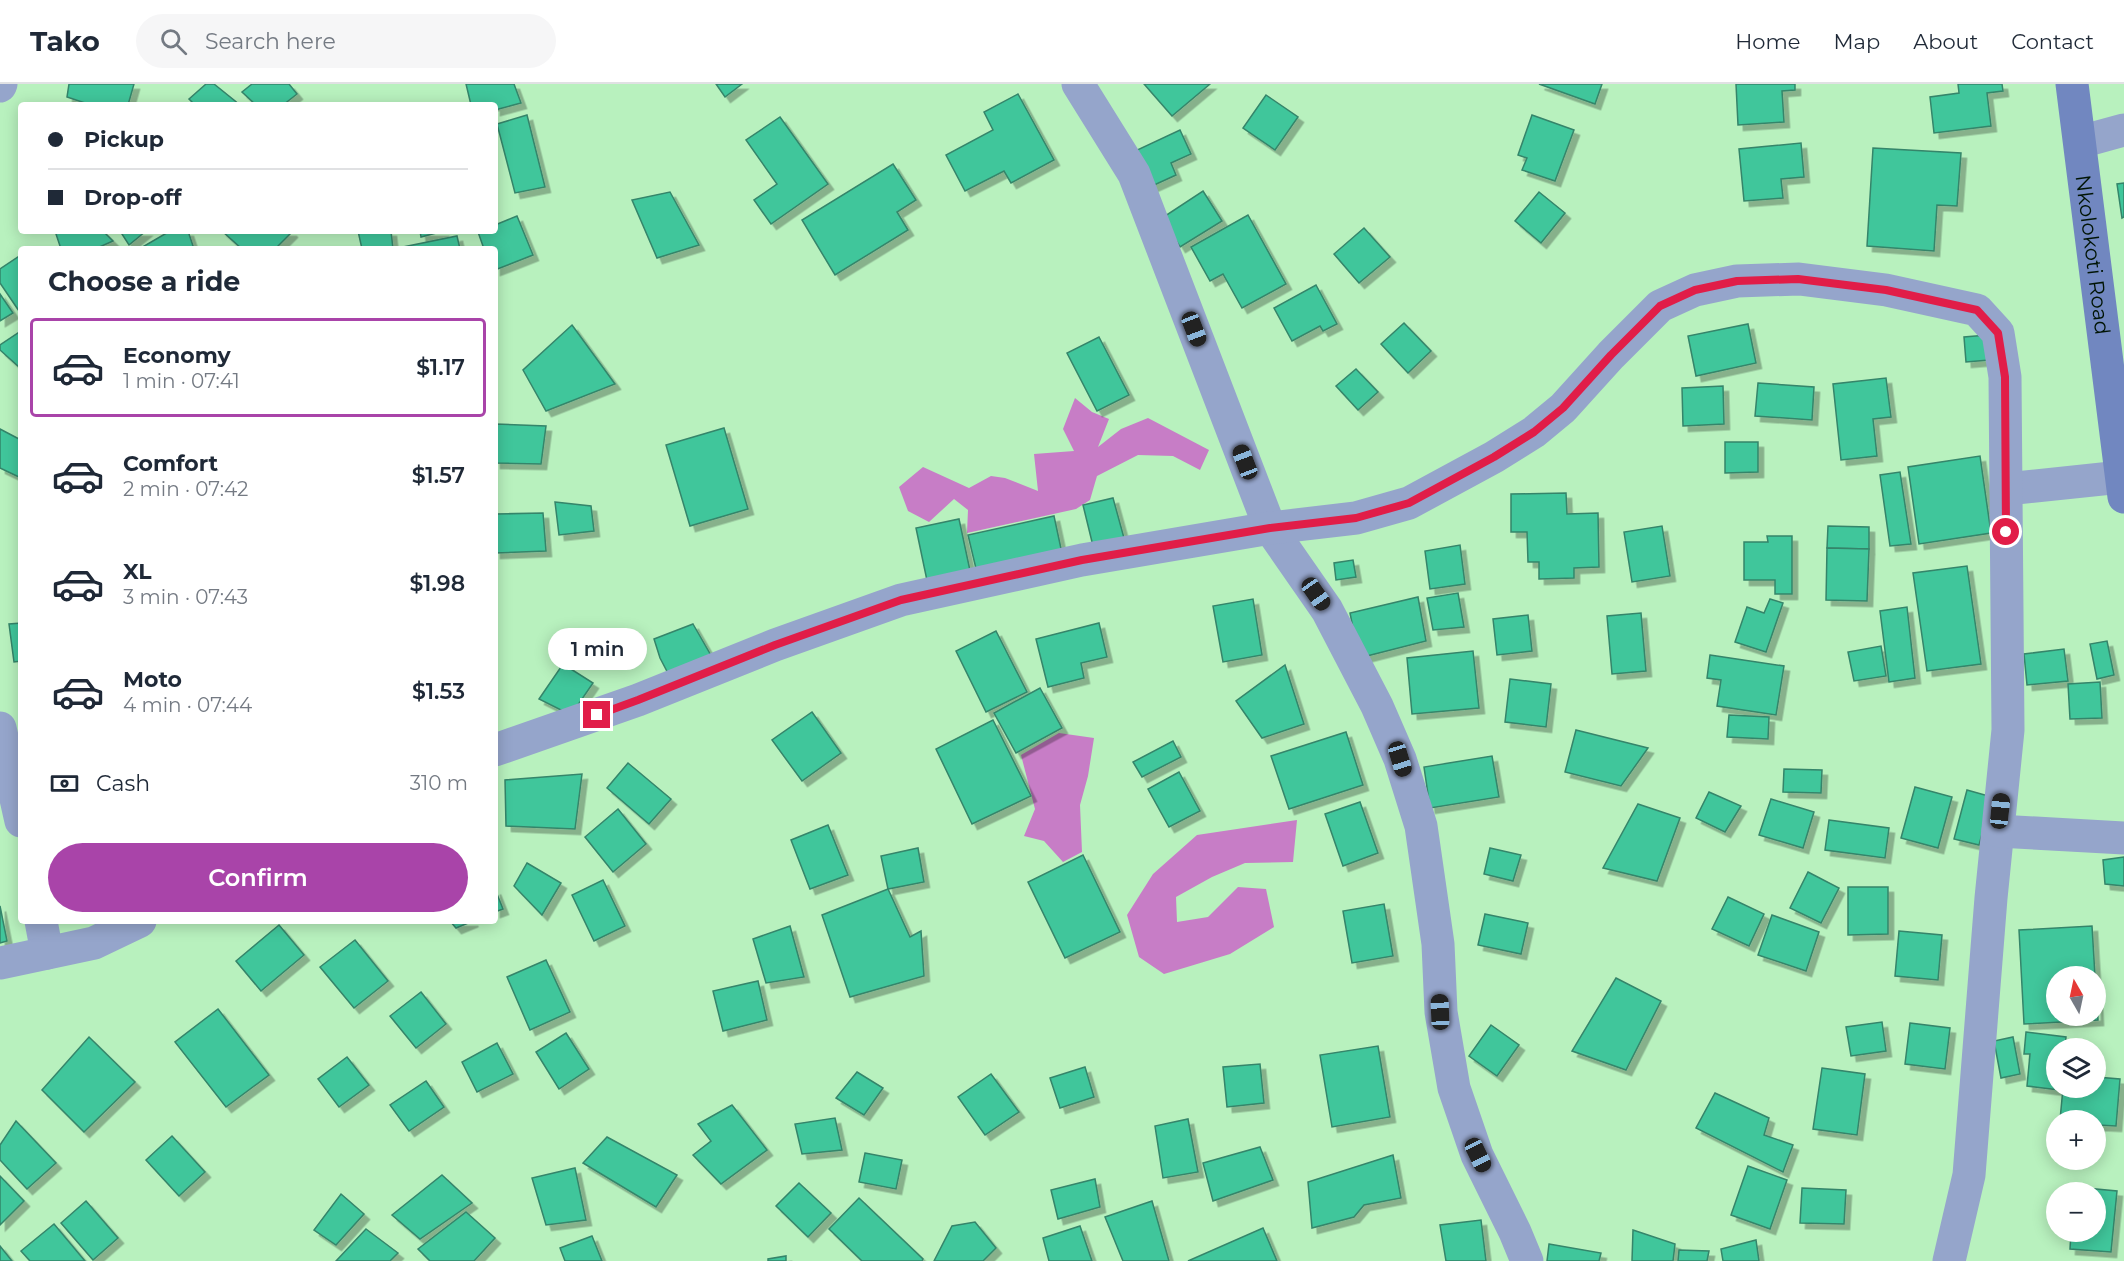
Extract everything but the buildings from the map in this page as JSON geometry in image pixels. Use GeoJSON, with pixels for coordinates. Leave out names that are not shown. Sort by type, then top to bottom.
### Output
{"type":"FeatureCollection","features":[{"type":"Feature","properties":{"kind":"main road","name":"Nkolokoti Road"},"geometry":{"type":"LineString","coordinates":[[2072,84],[2122,487]]}},
{"type":"Feature","properties":{"kind":"street"},"geometry":{"type":"LineString","coordinates":[[1077,84],[1134,174],[1270,528],[1327,610],[1377,706],[1400,759],[1421,826],[1438,944],[1440,1012],[1454,1088],[1478,1155],[1527,1261]]}},
{"type":"Feature","properties":{"kind":"street"},"geometry":{"type":"LineString","coordinates":[[2080,142],[2124,130]]}},
{"type":"Feature","properties":{"kind":"street"},"geometry":{"type":"LineString","coordinates":[[498,749],[638,700],[775,645],[901,600],[1082,560],[1270,528],[1356,518],[1409,503],[1494,457],[1534,432],[1563,408],[1660,306],[1695,290],[1737,281],[1798,279],[1886,290],[1977,310],[1998,333],[2005,377],[2008,730],[1969,1175],[1949,1261]]}},
{"type":"Feature","properties":{"kind":"street"},"geometry":{"type":"LineString","coordinates":[[2006,489],[2122,487]]}},
{"type":"Feature","properties":{"kind":"street"},"geometry":{"type":"LineString","coordinates":[[0,728],[18,807]]}},
{"type":"Feature","properties":{"kind":"street"},"geometry":{"type":"LineString","coordinates":[[1998,831],[2124,838]]}},
{"type":"Feature","properties":{"kind":"street"},"geometry":{"type":"LineString","coordinates":[[42,924],[47,953]]}},
{"type":"Feature","properties":{"kind":"street"},"geometry":{"type":"LineString","coordinates":[[0,963],[94,943],[134,924]]}},
{"type":"Feature","properties":{"kind":"shaded area"},"geometry":{"type":"Polygon","coordinates":[[[1075,398],[1092,412],[1109,419],[1098,447],[1121,429],[1148,418],[1209,450],[1200,470],[1173,456],[1138,455],[1097,476],[1090,500],[1076,509],[967,533],[968,510],[954,499],[929,522],[908,511],[899,487],[923,467],[969,488],[991,476],[1005,478],[1038,491],[1034,454],[1074,451],[1063,429],[1075,398]]]}},
{"type":"Feature","properties":{"kind":"shaded area"},"geometry":{"type":"Polygon","coordinates":[[[1059,733],[1094,738],[1088,776],[1080,805],[1082,852],[1063,862],[1044,841],[1024,836],[1035,809],[1021,755],[1059,733]]]}},
{"type":"Feature","properties":{"kind":"shaded area"},"geometry":{"type":"Polygon","coordinates":[[[1297,820],[1293,862],[1245,863],[1212,877],[1176,897],[1177,922],[1208,917],[1238,887],[1266,889],[1274,927],[1230,954],[1164,974],[1139,957],[1127,915],[1153,874],[1197,835],[1297,820]]]}},
{"type":"Feature","properties":{"kind":"route"},"geometry":{"type":"LineString","coordinates":[[597,715],[775,645],[901,600],[1082,560],[1270,528],[1356,518],[1409,503],[1494,457],[1534,432],[1563,408],[1660,306],[1695,290],[1737,281],[1798,279],[1886,290],[1977,310],[1998,333],[2005,377],[2006,532]]}}]}
